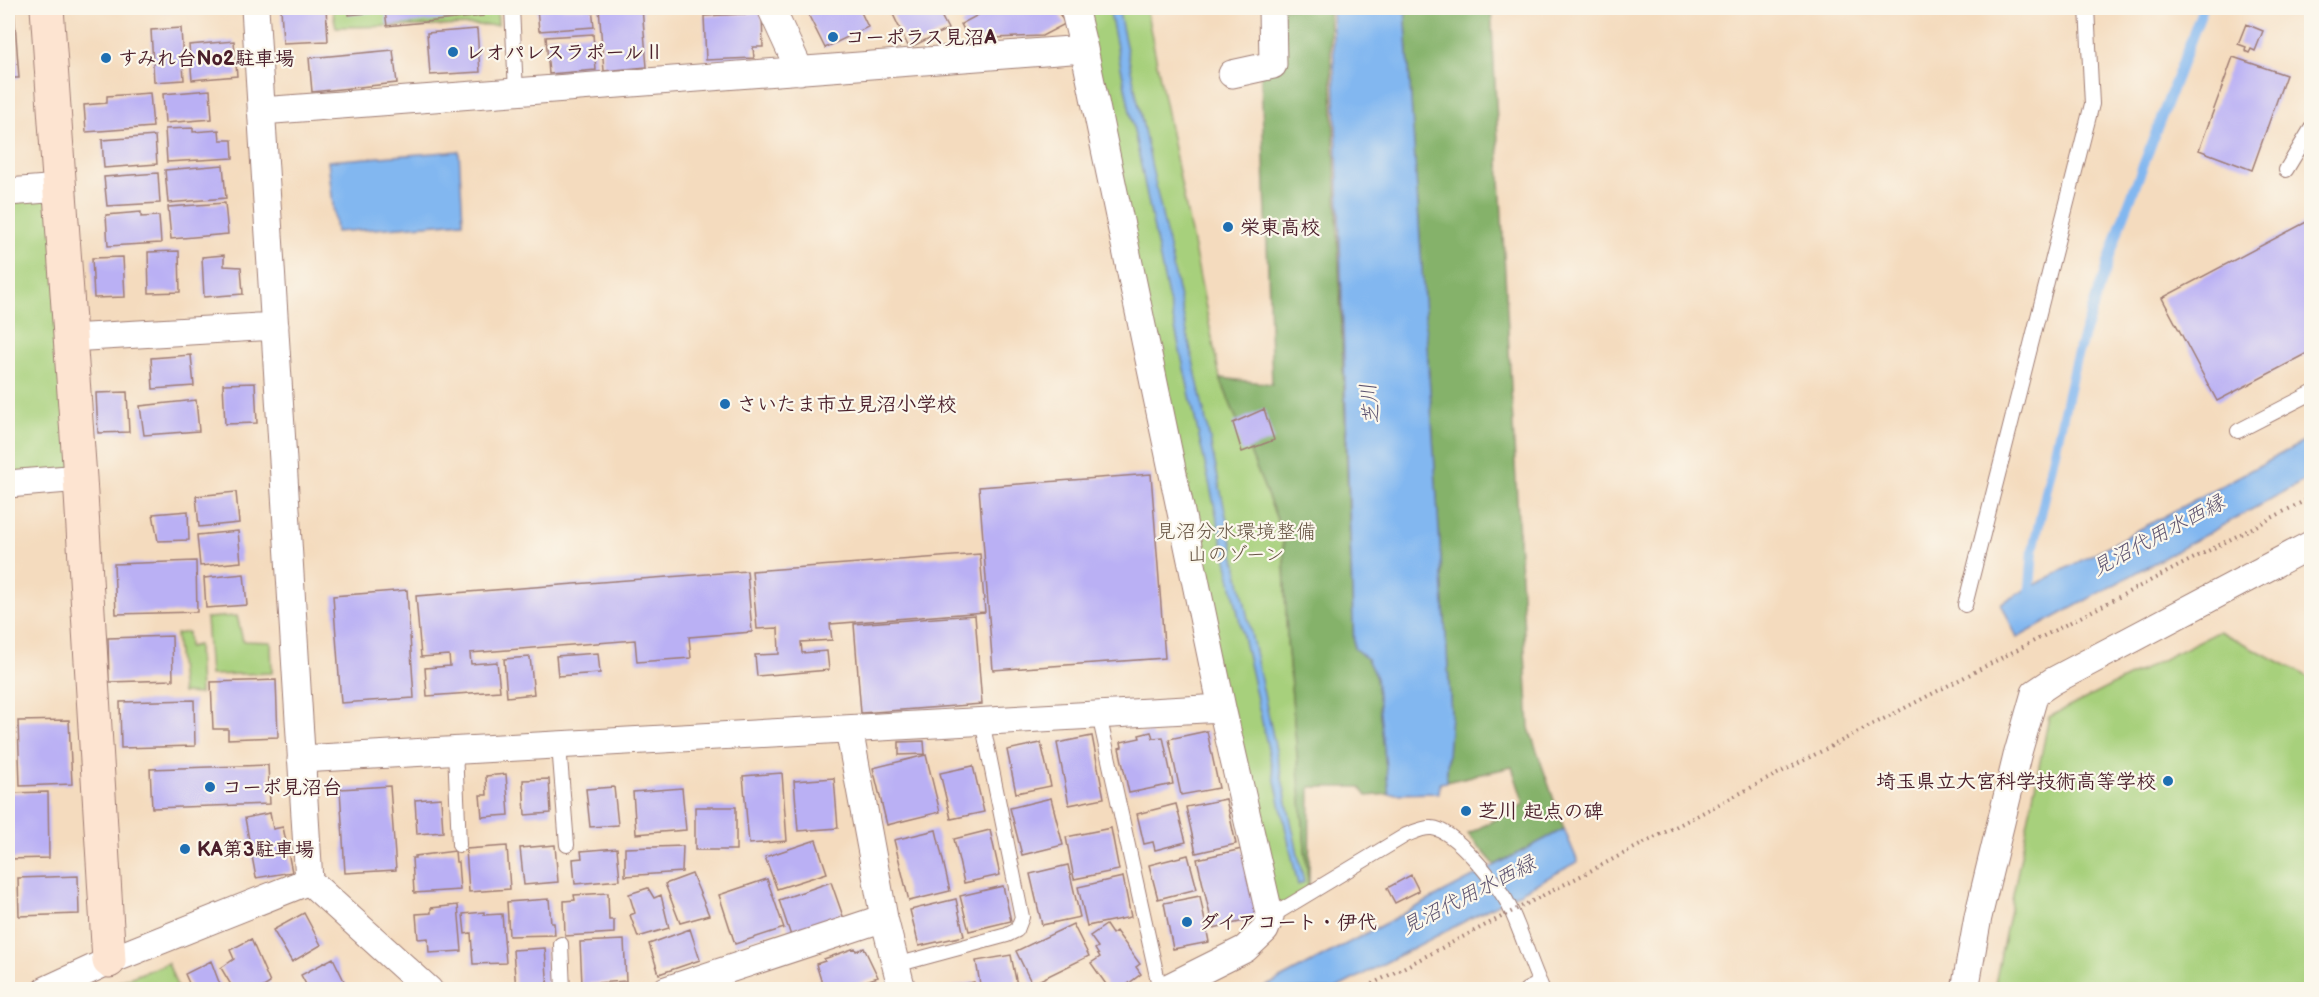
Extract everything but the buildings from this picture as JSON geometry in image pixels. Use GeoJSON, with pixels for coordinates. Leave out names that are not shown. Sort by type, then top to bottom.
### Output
{"type":"FeatureCollection","features":[{"type":"Feature","properties":{"kind":"street"},"geometry":{"type":"LineString","coordinates":[[47,8],[80,478],[109,961]]}},
{"type":"Feature","properties":{"kind":"street"},"geometry":{"type":"LineString","coordinates":[[255,8],[309,881],[429,990]]}},
{"type":"Feature","properties":{"kind":"street"},"geometry":{"type":"LineString","coordinates":[[771,8],[800,71]]}},
{"type":"Feature","properties":{"kind":"street"},"geometry":{"type":"LineString","coordinates":[[1074,8],[1222,708],[1270,917],[1265,930],[1245,949],[1161,990]]}},
{"type":"Feature","properties":{"kind":"street"},"geometry":{"type":"LineString","coordinates":[[1232,74],[1273,65],[1272,8]]}},
{"type":"Feature","properties":{"kind":"street"},"geometry":{"type":"LineString","coordinates":[[261,111],[1084,49]]}},
{"type":"Feature","properties":{"kind":"street"},"geometry":{"type":"LineString","coordinates":[[8,192],[60,188]]}},
{"type":"Feature","properties":{"kind":"street"},"geometry":{"type":"LineString","coordinates":[[70,338],[275,326]]}},
{"type":"Feature","properties":{"kind":"street"},"geometry":{"type":"LineString","coordinates":[[8,484],[80,478]]}},
{"type":"Feature","properties":{"kind":"street"},"geometry":{"type":"LineString","coordinates":[[1965,990],[1981,905],[2017,756],[2036,693],[2053,681],[2312,544]]}},
{"type":"Feature","properties":{"kind":"street"},"geometry":{"type":"LineString","coordinates":[[301,759],[1222,708]]}},
{"type":"Feature","properties":{"kind":"street"},"geometry":{"type":"LineString","coordinates":[[849,729],[884,918],[899,977]]}},
{"type":"Feature","properties":{"kind":"street"},"geometry":{"type":"LineString","coordinates":[[46,990],[109,961],[309,881]]}},
{"type":"Feature","properties":{"kind":"street"},"geometry":{"type":"LineString","coordinates":[[666,990],[884,918]]}},
{"type":"Feature","properties":{"kind":"lane"},"geometry":{"type":"LineString","coordinates":[[512,8],[516,92]]}},
{"type":"Feature","properties":{"kind":"lane"},"geometry":{"type":"LineString","coordinates":[[1965,605],[2092,104],[2087,8]]}},
{"type":"Feature","properties":{"kind":"lane"},"geometry":{"type":"LineString","coordinates":[[2286,170],[2312,127]]}},
{"type":"Feature","properties":{"kind":"lane"},"geometry":{"type":"LineString","coordinates":[[2238,431],[2312,393]]}},
{"type":"Feature","properties":{"kind":"lane"},"geometry":{"type":"LineString","coordinates":[[1099,715],[1161,990]]}},
{"type":"Feature","properties":{"kind":"lane"},"geometry":{"type":"LineString","coordinates":[[899,977],[1007,935],[1017,930],[1022,917],[982,721]]}},
{"type":"Feature","properties":{"kind":"lane"},"geometry":{"type":"LineString","coordinates":[[559,745],[567,845]]}},
{"type":"Feature","properties":{"kind":"lane"},"geometry":{"type":"LineString","coordinates":[[455,750],[459,844]]}},
{"type":"Feature","properties":{"kind":"lane"},"geometry":{"type":"LineString","coordinates":[[1270,917],[1406,835],[1423,828],[1434,828],[1451,836],[1477,862],[1506,901],[1541,986],[1526,990]]}},
{"type":"Feature","properties":{"kind":"lane"},"geometry":{"type":"LineString","coordinates":[[561,944],[563,990]]}},
{"type":"Feature","properties":{"kind":"path"},"geometry":{"type":"LineString","coordinates":[[1361,990],[2312,497]]}},
{"type":"Feature","properties":{"kind":"green space"},"geometry":{"type":"Polygon","coordinates":[[[332,8],[497,8],[498,25],[336,27],[332,8]]]}},
{"type":"Feature","properties":{"kind":"green space","name":"見沼分水環境整備 山のゾーン"},"geometry":{"type":"Polygon","coordinates":[[[1074,8],[1146,8],[1220,378],[1283,534],[1287,640],[1309,893],[1270,917],[1074,8]]]}},
{"type":"Feature","properties":{"kind":"green space"},"geometry":{"type":"Polygon","coordinates":[[[1283,8],[1329,8],[1354,648],[1367,659],[1376,678],[1389,794],[1367,796],[1360,787],[1310,787],[1309,893],[1287,640],[1283,534],[1220,378],[1272,384],[1261,75],[1283,8]]]}},
{"type":"Feature","properties":{"kind":"green space"},"geometry":{"type":"Polygon","coordinates":[[[1405,8],[1491,8],[1529,728],[1564,829],[1495,865],[1468,834],[1524,804],[1512,767],[1446,782],[1451,714],[1405,8]]]}},
{"type":"Feature","properties":{"kind":"green space"},"geometry":{"type":"Polygon","coordinates":[[[60,188],[80,478],[8,484],[8,192],[60,188]]]}},
{"type":"Feature","properties":{"kind":"green space"},"geometry":{"type":"Polygon","coordinates":[[[237,616],[243,641],[271,642],[272,673],[210,675],[206,618],[237,616]]]}},
{"type":"Feature","properties":{"kind":"green space","name":"埼玉県立大宮科学技術高等学校"},"geometry":{"type":"Polygon","coordinates":[[[2219,631],[2311,678],[2311,989],[1994,989],[2049,717],[2219,631]]]}},
{"type":"Feature","properties":{"kind":"green space"},"geometry":{"type":"Polygon","coordinates":[[[188,632],[189,647],[198,645],[200,694],[182,693],[176,634],[188,632]]]}},
{"type":"Feature","properties":{"kind":"green space"},"geometry":{"type":"Polygon","coordinates":[[[168,963],[178,989],[100,989],[168,963]]]}},
{"type":"Feature","properties":{"kind":"water"},"geometry":{"type":"Polygon","coordinates":[[[1109,8],[1118,8],[1304,882],[1298,885],[1162,269],[1109,8]]]}},
{"type":"Feature","properties":{"kind":"water","name":"芝川"},"geometry":{"type":"Polygon","coordinates":[[[1332,8],[1405,8],[1451,714],[1446,782],[1440,783],[1439,793],[1389,794],[1376,678],[1367,659],[1354,648],[1332,8]]]}},
{"type":"Feature","properties":{"kind":"water"},"geometry":{"type":"Polygon","coordinates":[[[459,151],[463,222],[336,232],[328,161],[459,151]]]}},
{"type":"Feature","properties":{"kind":"water","name":"見沼代用水西縁"},"geometry":{"type":"Polygon","coordinates":[[[2311,438],[2311,477],[2017,638],[2001,603],[2311,438]]]}},
{"type":"Feature","properties":{"kind":"water","name":"見沼代用水西緑"},"geometry":{"type":"Polygon","coordinates":[[[1564,829],[1578,862],[1335,989],[1259,990],[1564,829]]]}},
{"type":"Feature","properties":{"kind":"waterway"},"geometry":{"type":"LineString","coordinates":[[2029,600],[2033,550],[2075,362],[2119,229],[2203,8]]}},
{"type":"Feature","properties":{"kind":"place","name":"コーポラス見沼A"},"geometry":{"type":"Point","coordinates":[833,37]}},
{"type":"Feature","properties":{"kind":"place","name":"レオパレスラポールⅡ"},"geometry":{"type":"Point","coordinates":[453,52]}},
{"type":"Feature","properties":{"kind":"place","name":"すみれ台No2駐車場"},"geometry":{"type":"Point","coordinates":[106,58]}},
{"type":"Feature","properties":{"kind":"place","name":"栄東高校"},"geometry":{"type":"Point","coordinates":[1228,227]}},
{"type":"Feature","properties":{"kind":"place","name":"さいたま市立見沼小学校"},"geometry":{"type":"Point","coordinates":[725,404]}},
{"type":"Feature","properties":{"kind":"place","name":"埼玉県立大宮科学技術高等学校"},"geometry":{"type":"Point","coordinates":[2168,781]}},
{"type":"Feature","properties":{"kind":"place","name":"コーポ見沼台"},"geometry":{"type":"Point","coordinates":[210,787]}},
{"type":"Feature","properties":{"kind":"place","name":"芝川 起点の碑"},"geometry":{"type":"Point","coordinates":[1466,811]}},
{"type":"Feature","properties":{"kind":"place","name":"KA第3駐車場"},"geometry":{"type":"Point","coordinates":[185,849]}},
{"type":"Feature","properties":{"kind":"place","name":"ダイアコート・伊代"},"geometry":{"type":"Point","coordinates":[1187,922]}}]}
